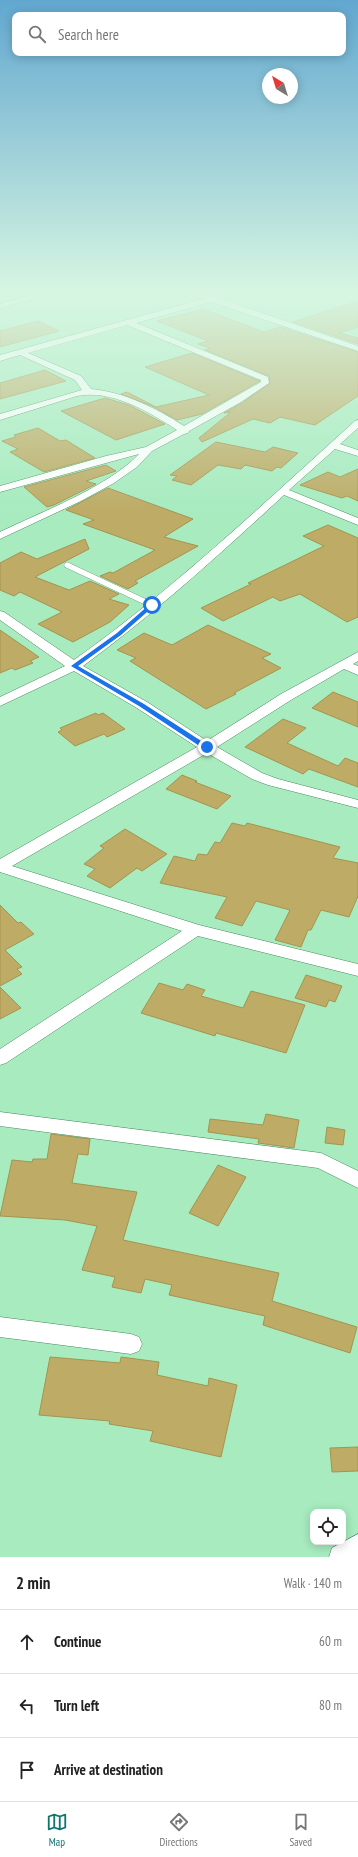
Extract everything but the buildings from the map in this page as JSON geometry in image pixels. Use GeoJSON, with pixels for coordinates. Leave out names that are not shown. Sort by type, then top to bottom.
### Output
{"type":"FeatureCollection","features":[{"type":"Feature","properties":{"kind":"street"},"geometry":{"type":"LineString","coordinates":[[53,367],[78,378],[88,392]]}},
{"type":"Feature","properties":{"kind":"street"},"geometry":{"type":"LineString","coordinates":[[0,489],[109,458],[149,450],[185,431],[265,383],[266,380],[234,367]]}},
{"type":"Feature","properties":{"kind":"street"},"geometry":{"type":"LineString","coordinates":[[0,417],[88,392],[120,398],[161,415],[185,431]]}},
{"type":"Feature","properties":{"kind":"street"},"geometry":{"type":"LineString","coordinates":[[0,702],[74,666],[119,634],[202,564],[358,423]]}},
{"type":"Feature","properties":{"kind":"street"},"geometry":{"type":"LineString","coordinates":[[332,445],[358,453]]}},
{"type":"Feature","properties":{"kind":"street"},"geometry":{"type":"LineString","coordinates":[[0,536],[77,499],[110,481],[134,465],[149,450]]}},
{"type":"Feature","properties":{"kind":"street"},"geometry":{"type":"LineString","coordinates":[[282,491],[358,522]]}},
{"type":"Feature","properties":{"kind":"street"},"geometry":{"type":"LineString","coordinates":[[0,616],[74,666],[142,705],[207,747],[257,776],[273,782],[358,804]]}},
{"type":"Feature","properties":{"kind":"street"},"geometry":{"type":"LineString","coordinates":[[0,866],[207,747],[286,697],[358,656]]}},
{"type":"Feature","properties":{"kind":"street"},"geometry":{"type":"LineString","coordinates":[[344,665],[358,671]]}},
{"type":"Feature","properties":{"kind":"street"},"geometry":{"type":"LineString","coordinates":[[0,866],[196,930],[358,970]]}},
{"type":"Feature","properties":{"kind":"street"},"geometry":{"type":"LineString","coordinates":[[0,1058],[196,930]]}},
{"type":"Feature","properties":{"kind":"street"},"geometry":{"type":"LineString","coordinates":[[0,1119],[321,1162],[358,1180]]}},
{"type":"Feature","properties":{"kind":"street"},"geometry":{"type":"LineString","coordinates":[[0,1327],[131,1344]]}},
{"type":"Feature","properties":{"kind":"street"},"geometry":{"type":"LineString","coordinates":[[341,1557],[358,1546]]}},
{"type":"Feature","properties":{"kind":"lane"},"geometry":{"type":"LineString","coordinates":[[66,565],[152,605]]}},
{"type":"Feature","properties":{"kind":"route"},"geometry":{"type":"LineString","coordinates":[[152,605],[119,634],[74,666],[142,705],[207,747]]}}]}
